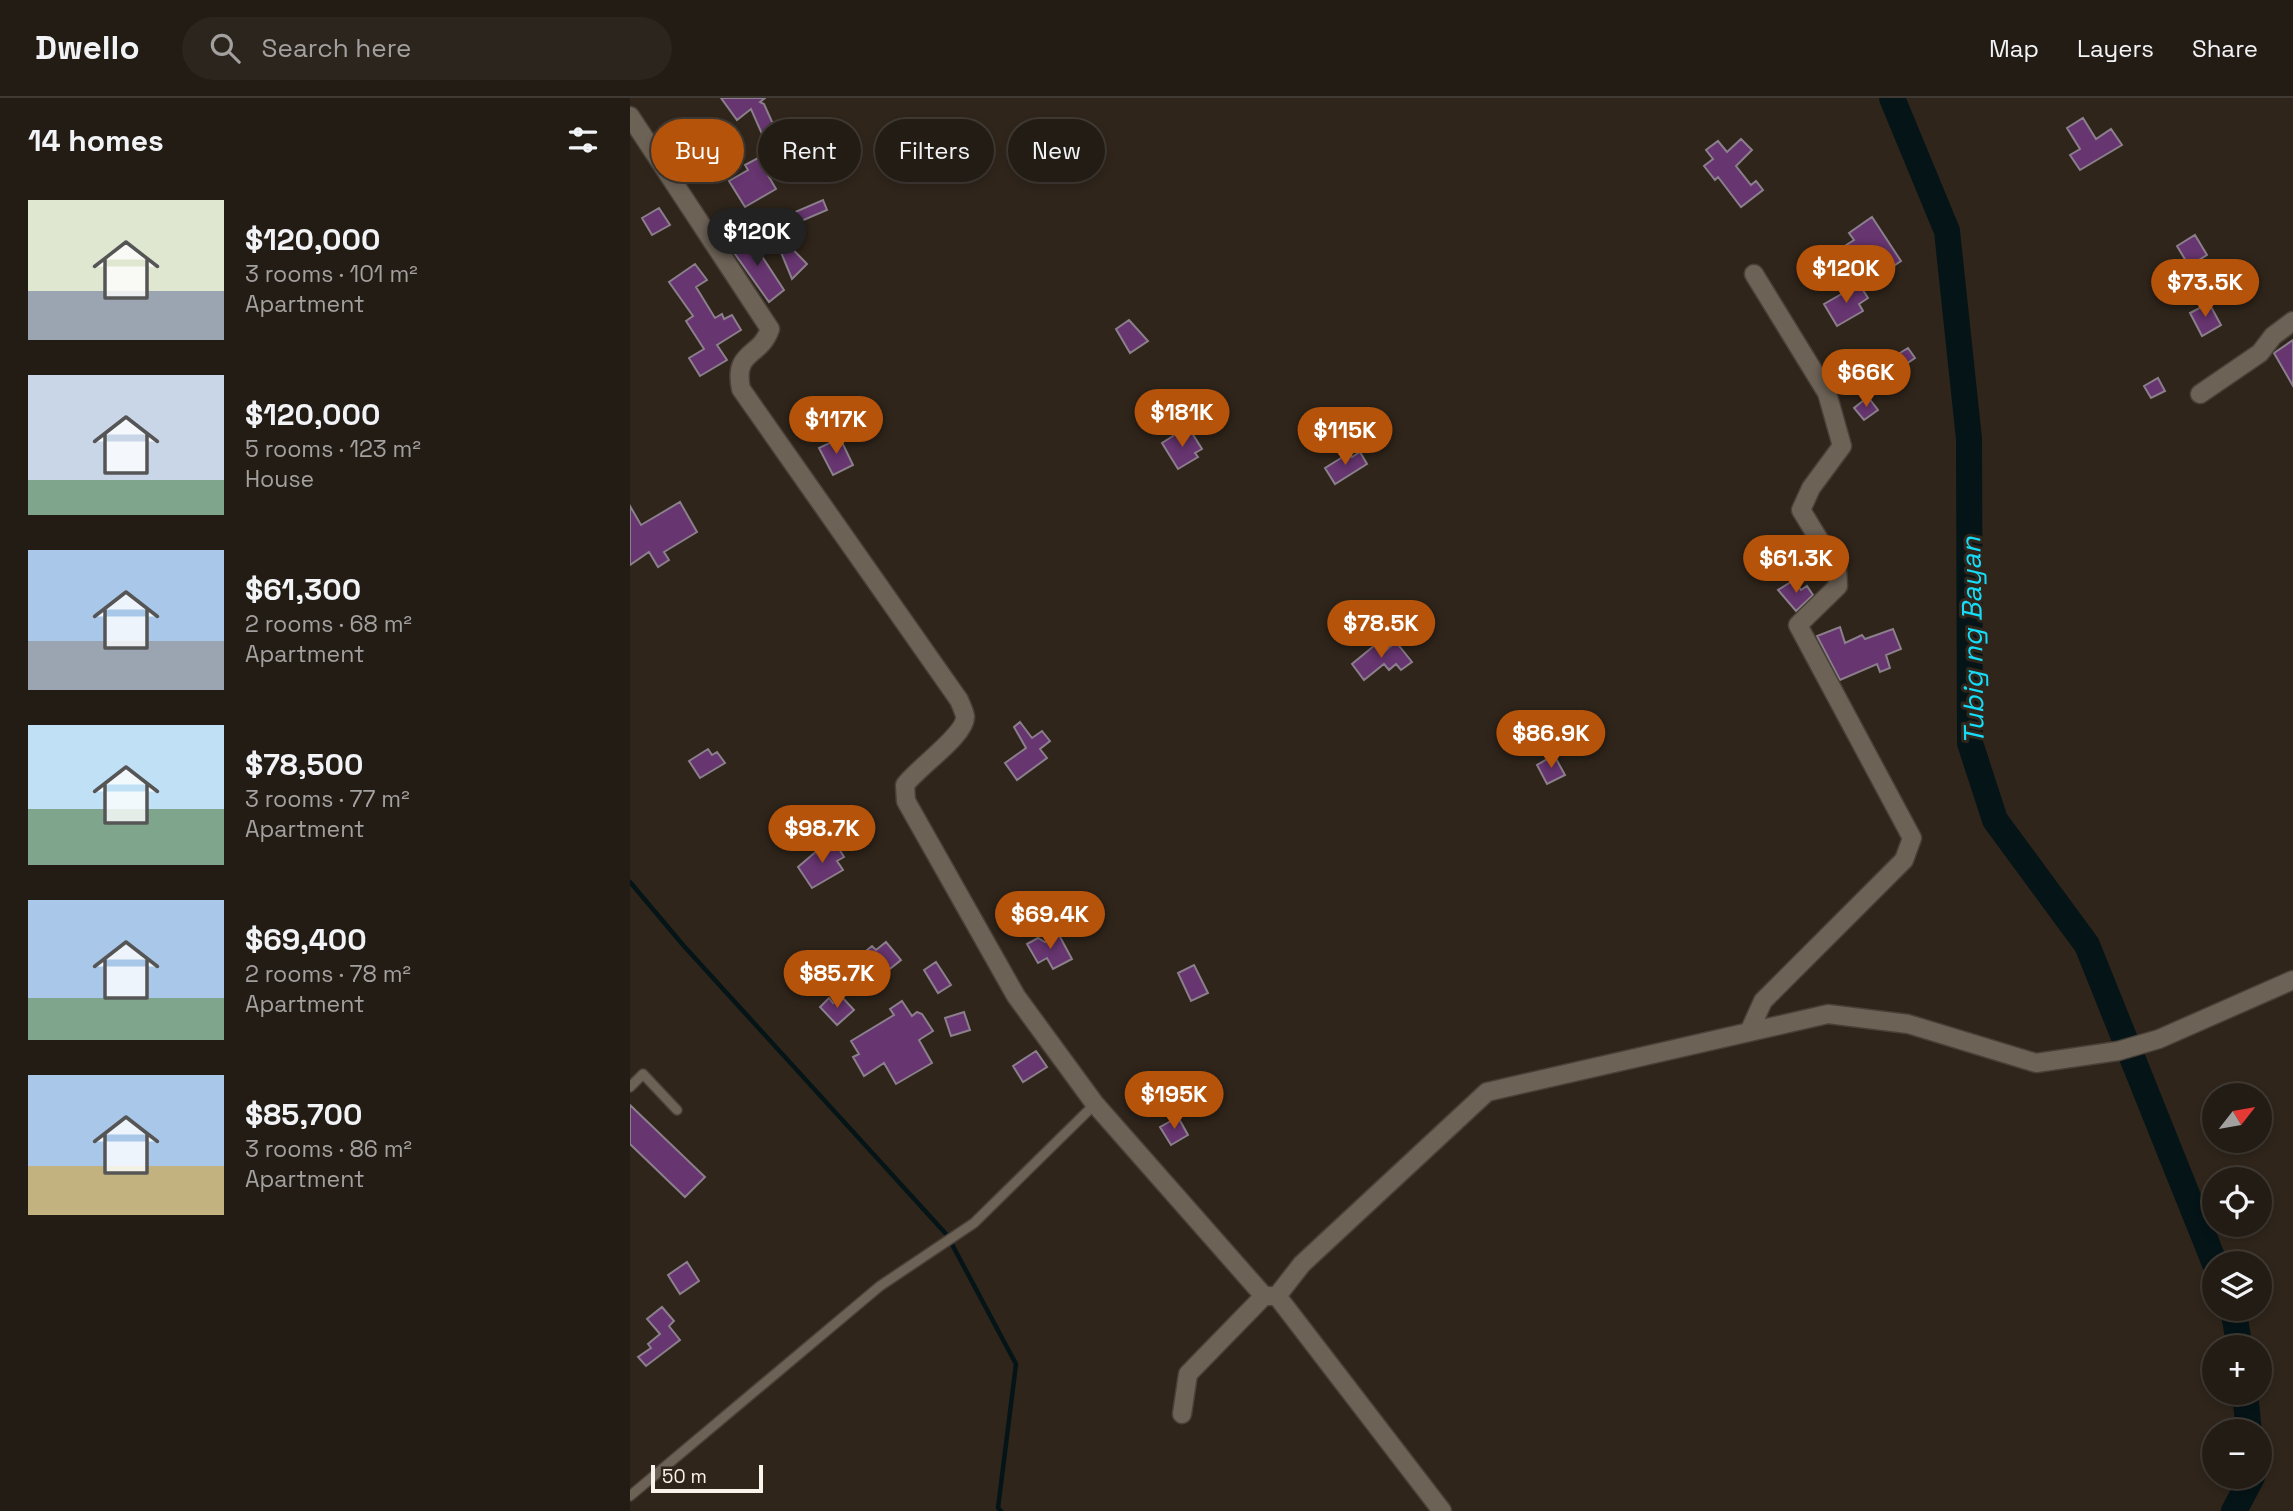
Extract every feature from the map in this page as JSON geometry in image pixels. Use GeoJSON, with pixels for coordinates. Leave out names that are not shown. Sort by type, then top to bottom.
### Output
{"type":"FeatureCollection","features":[{"type":"Feature","properties":{"kind":"street"},"geometry":{"type":"LineString","coordinates":[[630,116],[770,329],[767,339],[741,361],[738,374],[741,389],[959,700],[965,718],[961,731],[909,778],[905,785],[906,802],[1016,996],[1095,1104],[1270,1296],[1442,1511]]}},
{"type":"Feature","properties":{"kind":"street"},"geometry":{"type":"LineString","coordinates":[[1749,1032],[1763,1001],[1904,860],[1912,838],[1798,625],[1838,586],[1837,569],[1801,510],[1811,488],[1842,446],[1827,393],[1755,274]]}},
{"type":"Feature","properties":{"kind":"street"},"geometry":{"type":"LineString","coordinates":[[2200,394],[2260,353],[2273,336],[2293,321]]}},
{"type":"Feature","properties":{"kind":"street"},"geometry":{"type":"LineString","coordinates":[[1182,1414],[1188,1374],[1487,1093],[1828,1014],[1908,1024],[2036,1063],[2118,1051],[2159,1039],[2293,980]]}},
{"type":"Feature","properties":{"kind":"lane"},"geometry":{"type":"LineString","coordinates":[[630,1087],[643,1074],[677,1110]]}},
{"type":"Feature","properties":{"kind":"lane"},"geometry":{"type":"LineString","coordinates":[[630,1496],[880,1286],[974,1223],[1095,1104]]}},
{"type":"Feature","properties":{"kind":"building"},"geometry":{"type":"Polygon","coordinates":[[[721,98],[765,98],[760,102],[764,104],[771,119],[758,119],[758,125],[751,109],[736,119],[721,98]]]}},
{"type":"Feature","properties":{"kind":"building"},"geometry":{"type":"Polygon","coordinates":[[[2083,118],[2096,139],[2111,129],[2122,145],[2080,170],[2070,155],[2080,149],[2067,128],[2083,118]]]}},
{"type":"Feature","properties":{"kind":"building"},"geometry":{"type":"Polygon","coordinates":[[[1741,139],[1752,150],[1736,166],[1751,185],[1756,181],[1763,190],[1741,207],[1718,177],[1715,180],[1704,166],[1713,159],[1706,150],[1718,141],[1727,152],[1741,139]]]}},
{"type":"Feature","properties":{"kind":"building"},"geometry":{"type":"Polygon","coordinates":[[[758,158],[758,182],[772,182],[776,189],[745,207],[730,182],[744,182],[744,172],[748,170],[745,165],[758,158]]]}},
{"type":"Feature","properties":{"kind":"building"},"geometry":{"type":"Polygon","coordinates":[[[823,200],[827,210],[794,224],[798,232],[782,238],[807,264],[792,279],[773,233],[769,234],[765,225],[823,200]]]}},
{"type":"Feature","properties":{"kind":"building"},"geometry":{"type":"Polygon","coordinates":[[[659,208],[670,225],[652,235],[642,218],[659,208]]]}},
{"type":"Feature","properties":{"kind":"building"},"geometry":{"type":"Polygon","coordinates":[[[1872,217],[1901,261],[1864,286],[1840,249],[1854,240],[1849,233],[1872,217]]]}},
{"type":"Feature","properties":{"kind":"building"},"geometry":{"type":"Polygon","coordinates":[[[748,235],[784,290],[769,302],[730,247],[748,235]]]}},
{"type":"Feature","properties":{"kind":"building"},"geometry":{"type":"Polygon","coordinates":[[[2195,235],[2207,255],[2189,266],[2177,246],[2195,235]]]}},
{"type":"Feature","properties":{"kind":"building"},"geometry":{"type":"Polygon","coordinates":[[[695,264],[707,280],[696,287],[715,318],[722,314],[724,319],[732,315],[741,330],[717,345],[727,360],[700,376],[689,358],[704,349],[686,321],[693,316],[669,282],[695,264]]]}},
{"type":"Feature","properties":{"kind":"building"},"geometry":{"type":"Polygon","coordinates":[[[1859,284],[1868,298],[1859,304],[1863,311],[1837,326],[1824,304],[1859,284]]]}},
{"type":"Feature","properties":{"kind":"building"},"geometry":{"type":"Polygon","coordinates":[[[2209,303],[2221,325],[2202,336],[2190,313],[2209,303]]]}},
{"type":"Feature","properties":{"kind":"building"},"geometry":{"type":"Polygon","coordinates":[[[1129,320],[1148,341],[1130,353],[1116,329],[1129,320]]]}},
{"type":"Feature","properties":{"kind":"building"},"geometry":{"type":"Polygon","coordinates":[[[2293,340],[2293,386],[2274,353],[2293,340]]]}},
{"type":"Feature","properties":{"kind":"building"},"geometry":{"type":"Polygon","coordinates":[[[1908,348],[1915,358],[1897,370],[1890,359],[1908,348]]]}},
{"type":"Feature","properties":{"kind":"building"},"geometry":{"type":"Polygon","coordinates":[[[1891,362],[1899,375],[1885,384],[1877,371],[1891,362]]]}},
{"type":"Feature","properties":{"kind":"building"},"geometry":{"type":"Polygon","coordinates":[[[2158,378],[2165,391],[2151,398],[2144,386],[2158,378]]]}},
{"type":"Feature","properties":{"kind":"building"},"geometry":{"type":"Polygon","coordinates":[[[1868,397],[1878,410],[1864,420],[1854,408],[1868,397]]]}},
{"type":"Feature","properties":{"kind":"building"},"geometry":{"type":"Polygon","coordinates":[[[1192,433],[1202,449],[1195,453],[1198,457],[1178,469],[1162,443],[1176,434],[1180,440],[1192,433]]]}},
{"type":"Feature","properties":{"kind":"building"},"geometry":{"type":"Polygon","coordinates":[[[840,438],[853,465],[833,475],[819,448],[840,438]]]}},
{"type":"Feature","properties":{"kind":"building"},"geometry":{"type":"Polygon","coordinates":[[[1360,452],[1367,464],[1335,484],[1325,468],[1349,453],[1352,457],[1360,452]]]}},
{"type":"Feature","properties":{"kind":"building"},"geometry":{"type":"Polygon","coordinates":[[[680,502],[697,532],[664,552],[669,560],[658,567],[649,552],[630,565],[630,506],[641,525],[680,502]]]}},
{"type":"Feature","properties":{"kind":"building"},"geometry":{"type":"Polygon","coordinates":[[[1794,580],[1801,590],[1807,586],[1813,595],[1796,611],[1778,590],[1794,580]]]}},
{"type":"Feature","properties":{"kind":"building"},"geometry":{"type":"Polygon","coordinates":[[[1840,627],[1845,643],[1862,635],[1865,639],[1893,629],[1901,649],[1886,655],[1890,668],[1880,672],[1877,664],[1840,680],[1817,636],[1840,627]]]}},
{"type":"Feature","properties":{"kind":"building"},"geometry":{"type":"Polygon","coordinates":[[[1396,642],[1412,662],[1401,670],[1396,664],[1389,670],[1384,664],[1364,680],[1352,664],[1375,645],[1385,651],[1396,642]]]}},
{"type":"Feature","properties":{"kind":"building"},"geometry":{"type":"Polygon","coordinates":[[[1020,722],[1032,738],[1042,731],[1050,741],[1040,749],[1047,758],[1017,780],[1005,763],[1026,748],[1014,727],[1020,722]]]}},
{"type":"Feature","properties":{"kind":"building"},"geometry":{"type":"Polygon","coordinates":[[[708,749],[712,755],[717,752],[725,763],[700,778],[689,761],[708,749]]]}},
{"type":"Feature","properties":{"kind":"building"},"geometry":{"type":"Polygon","coordinates":[[[1554,755],[1565,775],[1547,784],[1537,765],[1554,755]]]}},
{"type":"Feature","properties":{"kind":"building"},"geometry":{"type":"Polygon","coordinates":[[[826,843],[829,849],[836,844],[844,857],[837,861],[843,870],[812,888],[798,867],[826,843]]]}},
{"type":"Feature","properties":{"kind":"building"},"geometry":{"type":"Polygon","coordinates":[[[1059,935],[1072,959],[1053,969],[1047,958],[1038,963],[1027,944],[1038,938],[1045,942],[1059,935]]]}},
{"type":"Feature","properties":{"kind":"building"},"geometry":{"type":"Polygon","coordinates":[[[886,942],[901,960],[876,980],[879,985],[869,992],[862,982],[865,980],[862,975],[867,972],[856,959],[872,946],[876,950],[886,942]]]}},
{"type":"Feature","properties":{"kind":"building"},"geometry":{"type":"Polygon","coordinates":[[[936,962],[951,985],[938,993],[924,970],[936,962]]]}},
{"type":"Feature","properties":{"kind":"building"},"geometry":{"type":"Polygon","coordinates":[[[1194,965],[1208,993],[1191,1001],[1178,973],[1194,965]]]}},
{"type":"Feature","properties":{"kind":"building"},"geometry":{"type":"Polygon","coordinates":[[[841,996],[854,1010],[837,1025],[820,1007],[829,998],[833,1003],[841,996]]]}},
{"type":"Feature","properties":{"kind":"building"},"geometry":{"type":"Polygon","coordinates":[[[902,1001],[912,1016],[917,1012],[922,1014],[933,1031],[919,1040],[932,1063],[896,1084],[884,1063],[864,1076],[853,1057],[859,1054],[851,1041],[894,1015],[890,1009],[902,1001]]]}},
{"type":"Feature","properties":{"kind":"building"},"geometry":{"type":"Polygon","coordinates":[[[964,1012],[970,1030],[951,1036],[945,1018],[964,1012]]]}},
{"type":"Feature","properties":{"kind":"building"},"geometry":{"type":"Polygon","coordinates":[[[1036,1051],[1047,1067],[1023,1082],[1013,1066],[1036,1051]]]}},
{"type":"Feature","properties":{"kind":"building"},"geometry":{"type":"Polygon","coordinates":[[[630,1105],[705,1177],[685,1197],[630,1144],[630,1105]]]}},
{"type":"Feature","properties":{"kind":"building"},"geometry":{"type":"Polygon","coordinates":[[[1178,1117],[1188,1135],[1171,1145],[1160,1127],[1178,1117]]]}},
{"type":"Feature","properties":{"kind":"building"},"geometry":{"type":"Polygon","coordinates":[[[687,1262],[699,1281],[680,1294],[668,1275],[687,1262]]]}},
{"type":"Feature","properties":{"kind":"building"},"geometry":{"type":"Polygon","coordinates":[[[662,1307],[674,1321],[669,1326],[680,1340],[646,1366],[638,1357],[651,1348],[648,1344],[660,1334],[647,1319],[662,1307]]]}},
{"type":"Feature","properties":{"kind":"waterway","name":"Tubig ng Bayan"},"geometry":{"type":"LineString","coordinates":[[1892,98],[1947,231],[1969,439],[1970,743],[1995,820],[2087,945],[2210,1251]]}},
{"type":"Feature","properties":{"kind":"waterway"},"geometry":{"type":"LineString","coordinates":[[630,882],[683,945],[947,1235],[1016,1364],[998,1508],[1001,1511]]}},
{"type":"Feature","properties":{"kind":"waterway","name":"Tubig ng Bayan"},"geometry":{"type":"LineString","coordinates":[[2235,1321],[2238,1335]]}},
{"type":"Feature","properties":{"kind":"waterway","name":"Tubig ng Bayan"},"geometry":{"type":"LineString","coordinates":[[2246,1405],[2248,1419]]}},
{"type":"Feature","properties":{"kind":"waterway","name":"Tubig ng Bayan"},"geometry":{"type":"LineString","coordinates":[[2234,1511],[2246,1489]]}}]}
